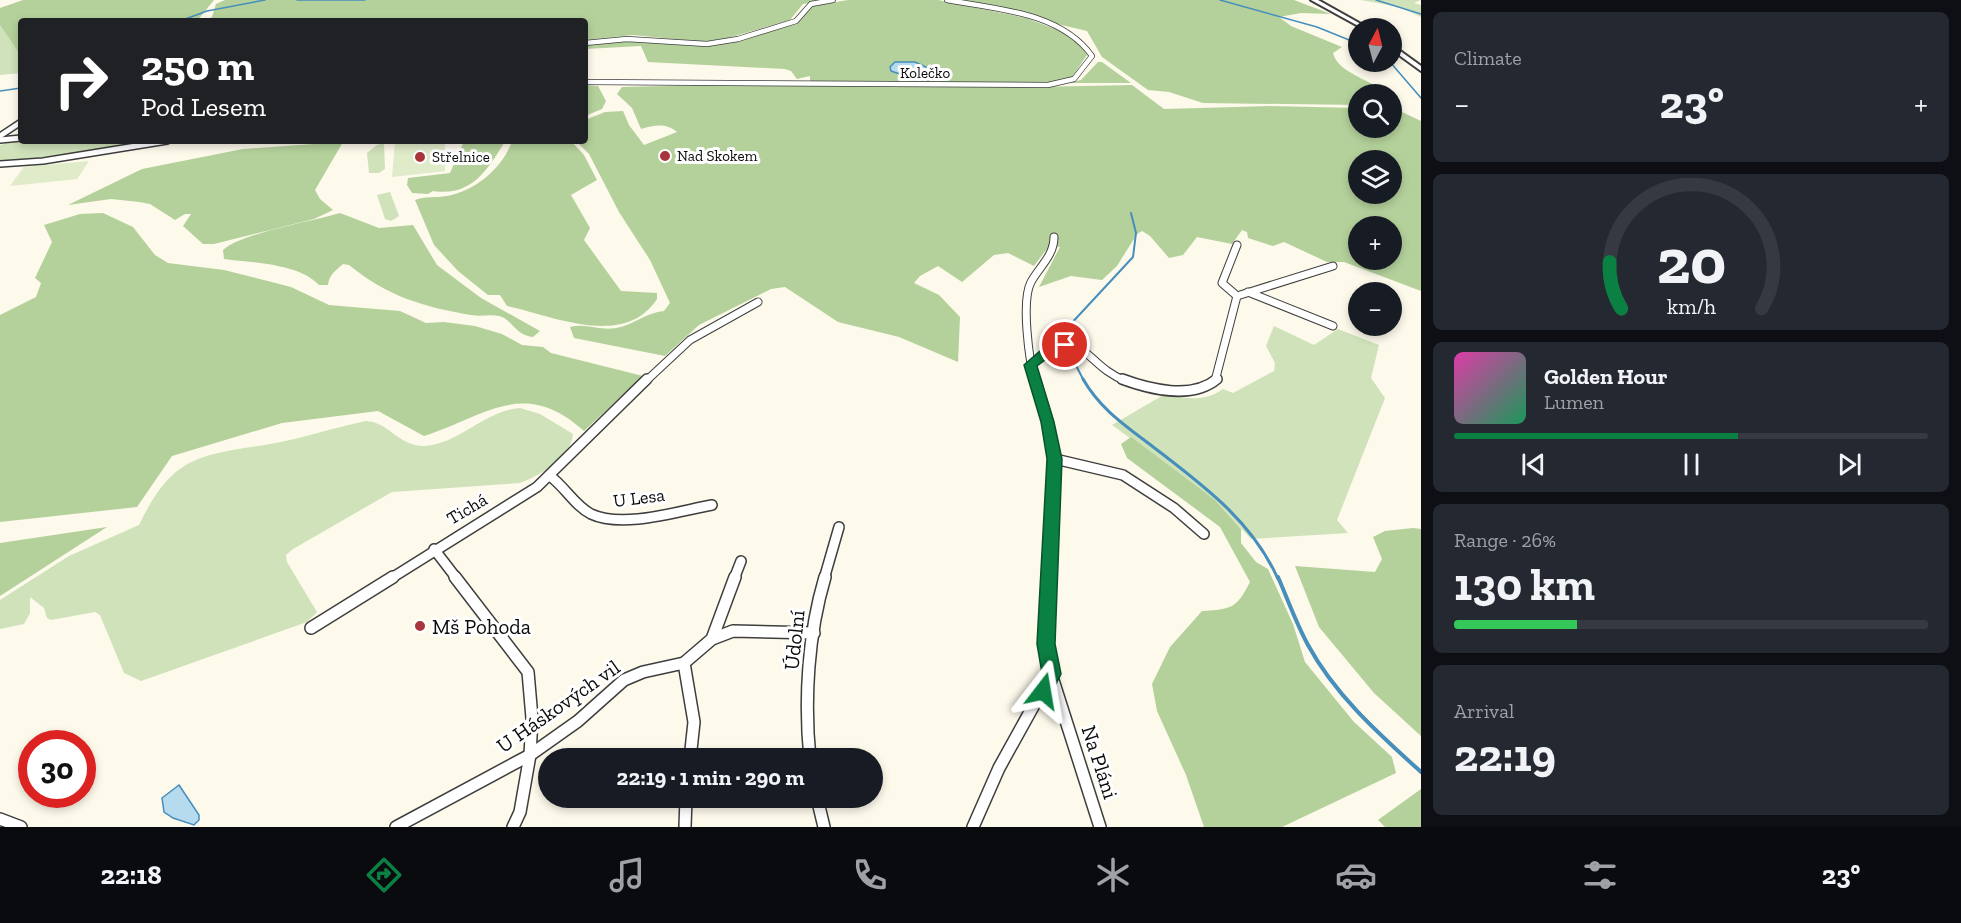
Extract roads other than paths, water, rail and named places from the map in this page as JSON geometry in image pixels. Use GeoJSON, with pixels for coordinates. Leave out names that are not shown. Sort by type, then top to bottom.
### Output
{"type":"FeatureCollection","features":[{"type":"Feature","properties":{"kind":"street"},"geometry":{"type":"LineString","coordinates":[[588,43],[627,39],[707,44],[782,26],[796,21],[802,9],[808,5],[833,0]]}},
{"type":"Feature","properties":{"kind":"street","name":"Kolečko"},"geometry":{"type":"LineString","coordinates":[[588,82],[1048,85],[1074,79],[1092,56],[1084,42],[1064,29],[1029,18],[947,0]]}},
{"type":"Feature","properties":{"kind":"street"},"geometry":{"type":"LineString","coordinates":[[1314,0],[1348,19]]}},
{"type":"Feature","properties":{"kind":"street"},"geometry":{"type":"LineString","coordinates":[[1402,55],[1421,69]]}},
{"type":"Feature","properties":{"kind":"street"},"geometry":{"type":"LineString","coordinates":[[0,138],[18,124]]}},
{"type":"Feature","properties":{"kind":"street"},"geometry":{"type":"LineString","coordinates":[[0,138],[18,138]]}},
{"type":"Feature","properties":{"kind":"street"},"geometry":{"type":"LineString","coordinates":[[0,165],[43,161],[148,144]]}},
{"type":"Feature","properties":{"kind":"street","name":"Na Pláni"},"geometry":{"type":"LineString","coordinates":[[1054,237],[1054,248],[1030,284],[1028,296],[1030,365],[1048,422],[1054,459],[1046,644],[1052,674],[1100,827]]}},
{"type":"Feature","properties":{"kind":"street"},"geometry":{"type":"LineString","coordinates":[[1237,245],[1222,282],[1237,296]]}},
{"type":"Feature","properties":{"kind":"street"},"geometry":{"type":"LineString","coordinates":[[1237,296],[1272,283],[1333,266]]}},
{"type":"Feature","properties":{"kind":"street"},"geometry":{"type":"LineString","coordinates":[[1248,292],[1333,326]]}},
{"type":"Feature","properties":{"kind":"street"},"geometry":{"type":"LineString","coordinates":[[1030,365],[1053,347],[1071,345],[1088,351],[1102,369],[1117,378],[1137,384],[1180,390],[1207,388],[1217,379],[1237,296]]}},
{"type":"Feature","properties":{"kind":"street","name":"Tichá"},"geometry":{"type":"LineString","coordinates":[[312,628],[434,549],[530,492],[550,476],[599,424],[690,340],[758,302]]}},
{"type":"Feature","properties":{"kind":"street"},"geometry":{"type":"LineString","coordinates":[[1054,459],[1124,475],[1174,508],[1204,534]]}},
{"type":"Feature","properties":{"kind":"street","name":"U Lesa"},"geometry":{"type":"LineString","coordinates":[[550,476],[562,483],[584,509],[601,518],[622,519],[712,505]]}},
{"type":"Feature","properties":{"kind":"street","name":"Údolní"},"geometry":{"type":"LineString","coordinates":[[809,748],[806,720],[816,607],[839,527]]}},
{"type":"Feature","properties":{"kind":"street"},"geometry":{"type":"LineString","coordinates":[[434,549],[528,672],[532,717],[530,755],[520,812],[513,827]]}},
{"type":"Feature","properties":{"kind":"street"},"geometry":{"type":"LineString","coordinates":[[712,639],[741,561]]}},
{"type":"Feature","properties":{"kind":"street"},"geometry":{"type":"LineString","coordinates":[[691,748],[694,722],[684,663],[722,633],[745,630],[814,633]]}},
{"type":"Feature","properties":{"kind":"street","name":"U Háskových vil"},"geometry":{"type":"LineString","coordinates":[[396,827],[530,755],[578,721],[624,680],[643,672],[684,663]]}},
{"type":"Feature","properties":{"kind":"street"},"geometry":{"type":"LineString","coordinates":[[973,827],[982,799],[1005,753],[1034,709],[1052,674]]}},
{"type":"Feature","properties":{"kind":"street"},"geometry":{"type":"LineString","coordinates":[[685,827],[686,808]]}},
{"type":"Feature","properties":{"kind":"street"},"geometry":{"type":"LineString","coordinates":[[819,808],[824,827]]}},
{"type":"Feature","properties":{"kind":"street"},"geometry":{"type":"LineString","coordinates":[[4,823],[21,827]]}},
{"type":"Feature","properties":{"kind":"water"},"geometry":{"type":"Polygon","coordinates":[[[895,62],[915,62],[926,67],[928,71],[914,75],[900,74],[891,71],[890,67],[895,62]]]}},
{"type":"Feature","properties":{"kind":"water"},"geometry":{"type":"Polygon","coordinates":[[[179,785],[199,815],[199,820],[194,825],[173,818],[164,812],[162,798],[179,785]]]}},
{"type":"Feature","properties":{"kind":"waterway"},"geometry":{"type":"LineString","coordinates":[[188,18],[207,11],[265,0]]}},
{"type":"Feature","properties":{"kind":"waterway"},"geometry":{"type":"LineString","coordinates":[[297,0],[365,0]]}},
{"type":"Feature","properties":{"kind":"waterway"},"geometry":{"type":"LineString","coordinates":[[1220,0],[1317,27],[1348,40]]}},
{"type":"Feature","properties":{"kind":"waterway"},"geometry":{"type":"LineString","coordinates":[[1376,0],[1421,14]]}},
{"type":"Feature","properties":{"kind":"waterway"},"geometry":{"type":"LineString","coordinates":[[1399,72],[1421,98]]}},
{"type":"Feature","properties":{"kind":"waterway"},"geometry":{"type":"LineString","coordinates":[[0,91],[18,88]]}},
{"type":"Feature","properties":{"kind":"waterway"},"geometry":{"type":"LineString","coordinates":[[1066,342],[1068,327],[1133,257],[1136,233],[1131,213]]}},
{"type":"Feature","properties":{"kind":"waterway"},"geometry":{"type":"LineString","coordinates":[[1067,348],[1084,381]]}},
{"type":"Feature","properties":{"kind":"waterway"},"geometry":{"type":"LineString","coordinates":[[1083,379],[1097,399],[1114,416],[1207,489],[1240,521],[1267,558],[1278,579]]}},
{"type":"Feature","properties":{"kind":"waterway"},"geometry":{"type":"LineString","coordinates":[[1278,577],[1304,637],[1331,681],[1374,728],[1421,772]]}},
{"type":"Feature","properties":{"kind":"place","name":"Nad Skokem"},"geometry":{"type":"Point","coordinates":[665,156]}},
{"type":"Feature","properties":{"kind":"place","name":"Střelnice"},"geometry":{"type":"Point","coordinates":[420,157]}},
{"type":"Feature","properties":{"kind":"place","name":"Mš Pohoda"},"geometry":{"type":"Point","coordinates":[420,626]}}]}
